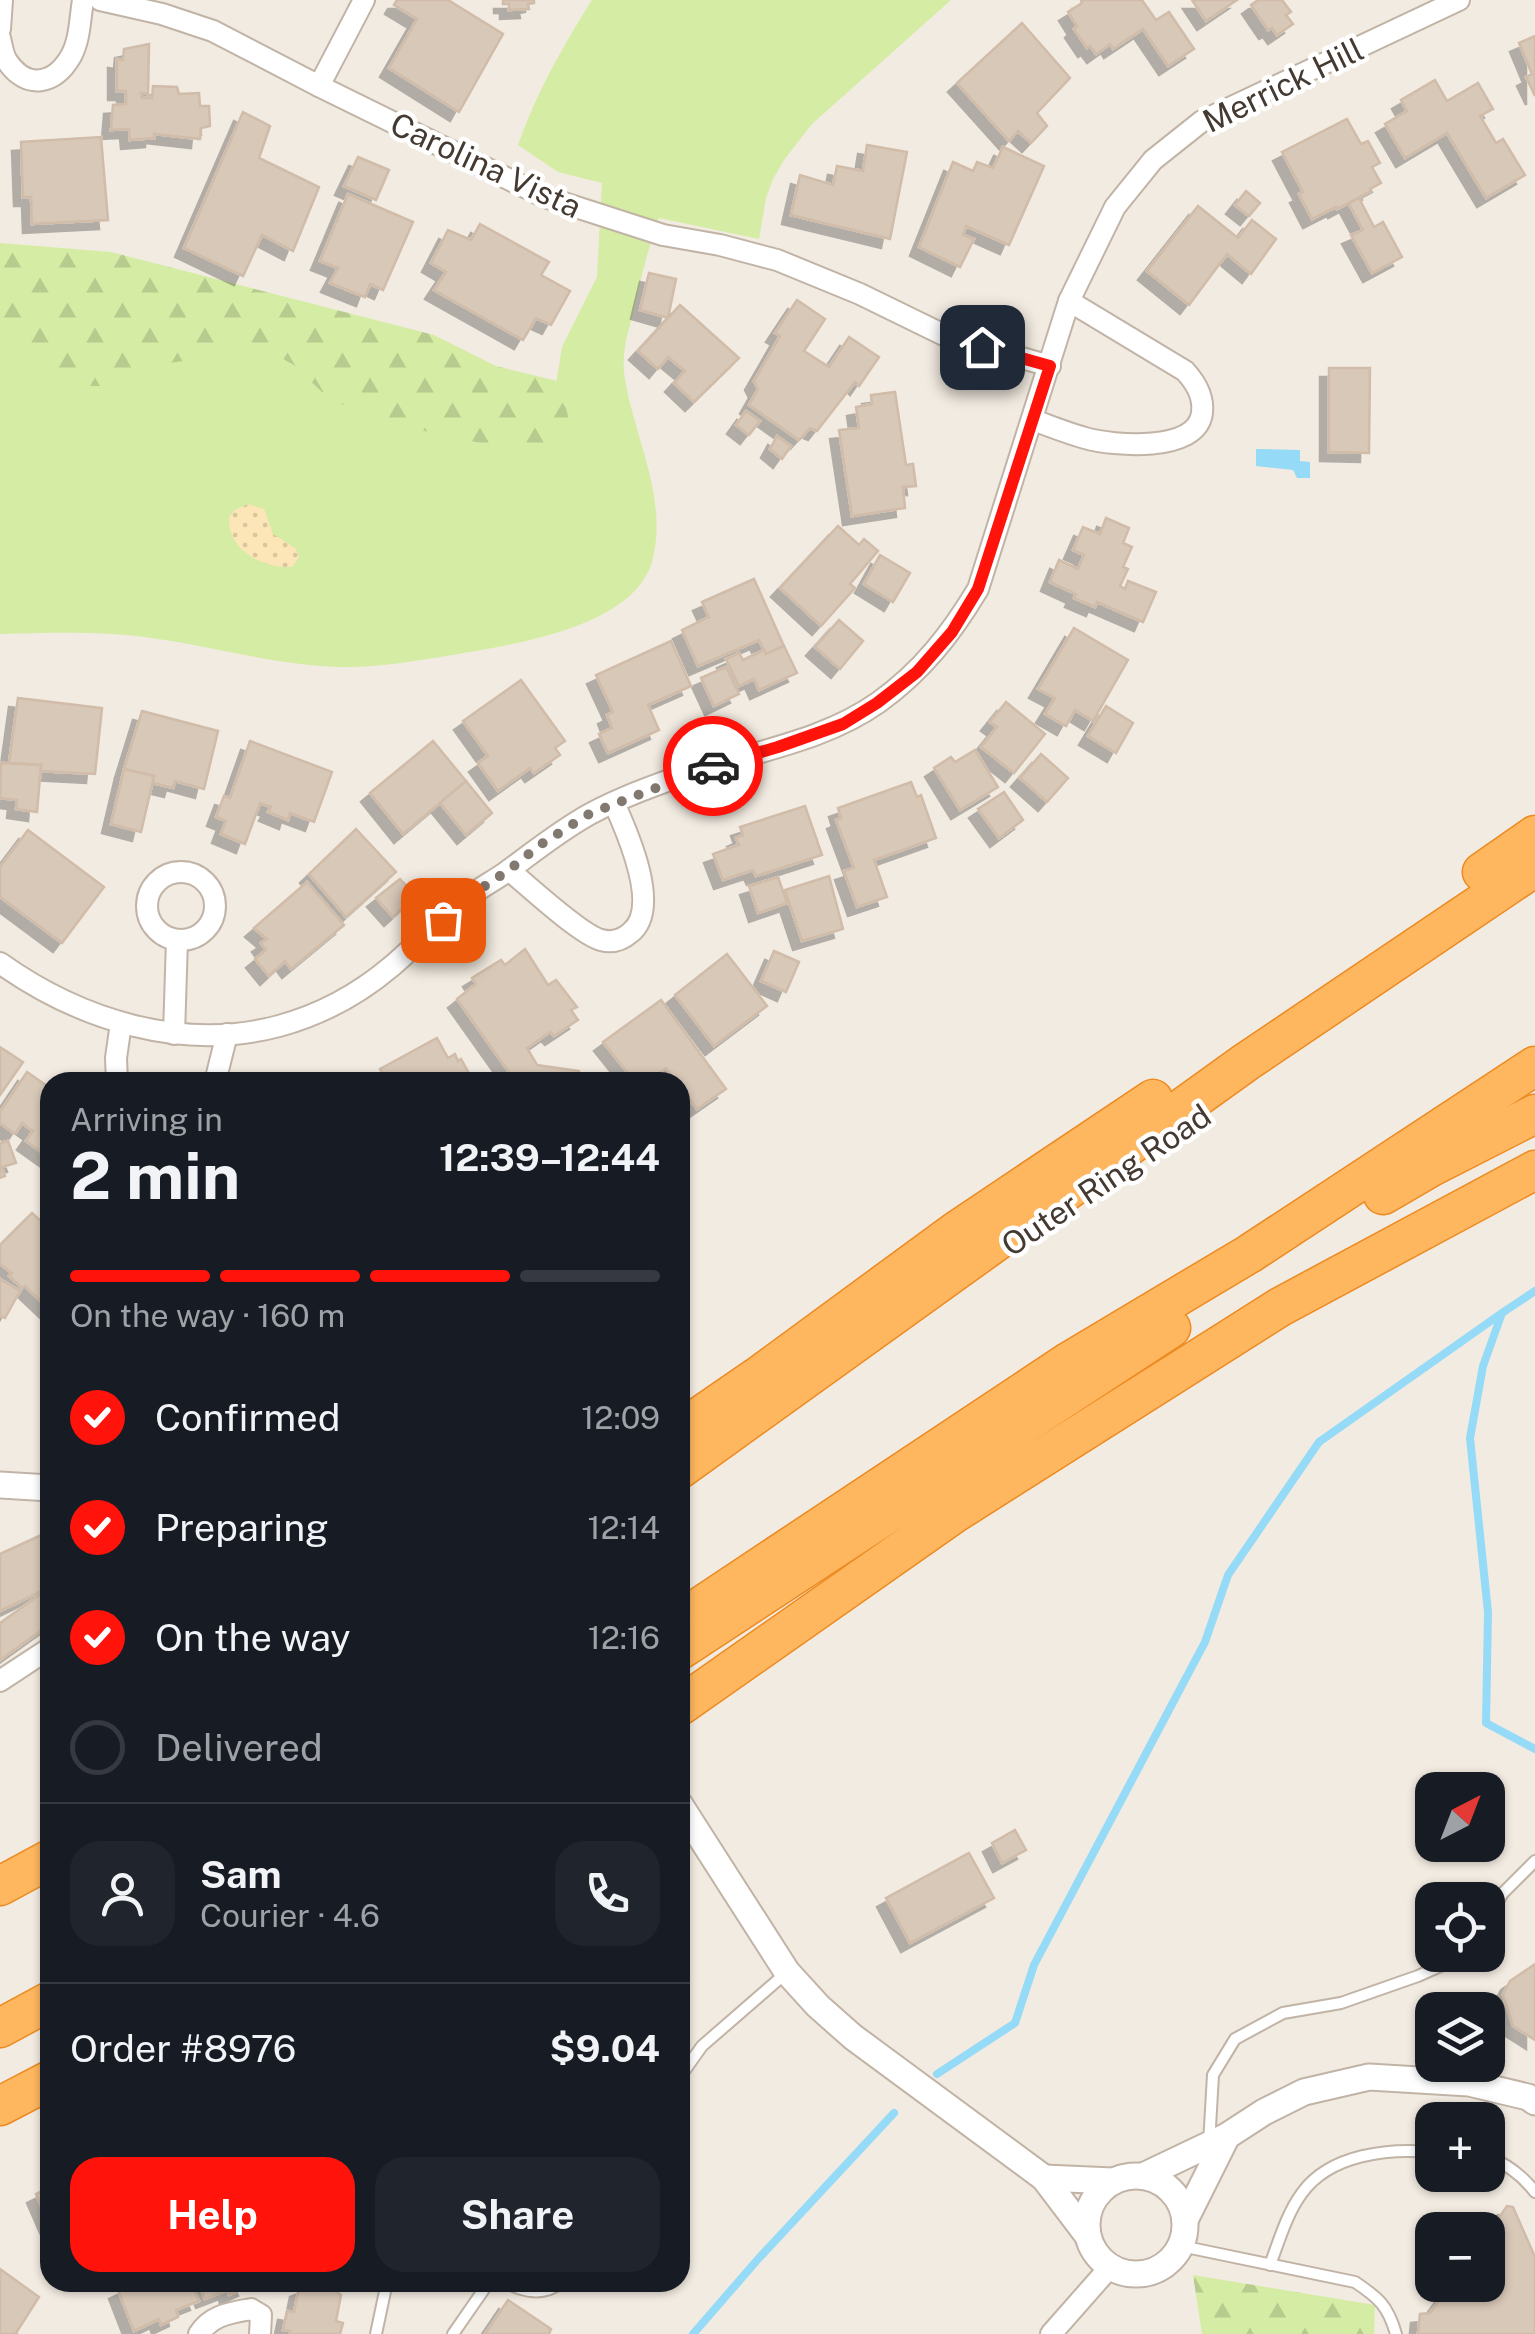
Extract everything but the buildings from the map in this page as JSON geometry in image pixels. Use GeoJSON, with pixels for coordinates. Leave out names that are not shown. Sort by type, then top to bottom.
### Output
{"type":"FeatureCollection","features":[{"type":"Feature","properties":{"kind":"highway"},"geometry":{"type":"LineString","coordinates":[[690,1423],[956,1231],[1273,1018],[1535,835]]}},
{"type":"Feature","properties":{"kind":"highway"},"geometry":{"type":"LineString","coordinates":[[690,1463],[1246,1062],[1535,867]]}},
{"type":"Feature","properties":{"kind":"highway","name":"Outer Ring Road"},"geometry":{"type":"LineString","coordinates":[[690,1463],[1535,892]]}},
{"type":"Feature","properties":{"kind":"highway"},"geometry":{"type":"LineString","coordinates":[[690,1613],[1068,1362],[1249,1254],[1535,1066]]}},
{"type":"Feature","properties":{"kind":"highway"},"geometry":{"type":"LineString","coordinates":[[690,1643],[1273,1260],[1431,1167],[1535,1114]]}},
{"type":"Feature","properties":{"kind":"highway"},"geometry":{"type":"LineString","coordinates":[[690,1699],[956,1512],[1280,1307],[1527,1173]]}},
{"type":"Feature","properties":{"kind":"highway"},"geometry":{"type":"LineString","coordinates":[[0,1886],[40,1864]]}},
{"type":"Feature","properties":{"kind":"highway"},"geometry":{"type":"LineString","coordinates":[[0,2028],[40,2006]]}},
{"type":"Feature","properties":{"kind":"highway"},"geometry":{"type":"LineString","coordinates":[[0,2106],[40,2085]]}},
{"type":"Feature","properties":{"kind":"street"},"geometry":{"type":"LineString","coordinates":[[0,29],[2,0]]}},
{"type":"Feature","properties":{"kind":"street"},"geometry":{"type":"LineString","coordinates":[[0,38],[5,60],[18,73],[39,82],[49,79],[73,53],[83,0]]}},
{"type":"Feature","properties":{"kind":"street","name":"Carolina Vista"},"geometry":{"type":"LineString","coordinates":[[100,0],[213,31],[545,197],[663,235],[720,244],[777,260],[860,294],[948,337],[1050,366]]}},
{"type":"Feature","properties":{"kind":"street"},"geometry":{"type":"LineString","coordinates":[[319,86],[364,0]]}},
{"type":"Feature","properties":{"kind":"street","name":"Merrick Hill"},"geometry":{"type":"LineString","coordinates":[[0,963],[74,1007],[121,1024],[174,1034],[227,1034],[277,1026],[328,1008],[388,970],[470,896],[589,814],[700,770],[843,724],[877,703],[917,672],[952,632],[978,589],[1069,300],[1115,207],[1152,160],[1202,121],[1458,0]]}},
{"type":"Feature","properties":{"kind":"street"},"geometry":{"type":"LineString","coordinates":[[1033,420],[1088,439],[1148,444],[1189,435],[1201,419],[1201,394],[1185,371],[1069,300]]}},
{"type":"Feature","properties":{"kind":"street"},"geometry":{"type":"LineString","coordinates":[[509,870],[582,930],[601,940],[618,941],[628,935],[638,926],[643,900],[630,838],[614,803]]}},
{"type":"Feature","properties":{"kind":"street"},"geometry":{"type":"LineString","coordinates":[[174,1034],[177,940]]}},
{"type":"Feature","properties":{"kind":"street"},"geometry":{"type":"LineString","coordinates":[[117,1072],[121,1024]]}},
{"type":"Feature","properties":{"kind":"street"},"geometry":{"type":"LineString","coordinates":[[218,1072],[227,1034]]}},
{"type":"Feature","properties":{"kind":"street"},"geometry":{"type":"LineString","coordinates":[[0,1485],[40,1488]]}},
{"type":"Feature","properties":{"kind":"street"},"geometry":{"type":"LineString","coordinates":[[0,1496],[40,1488]]}},
{"type":"Feature","properties":{"kind":"street"},"geometry":{"type":"LineString","coordinates":[[0,1682],[40,1655]]}},
{"type":"Feature","properties":{"kind":"street"},"geometry":{"type":"LineString","coordinates":[[690,1821],[787,1972],[818,2006],[853,2037],[1044,2178],[1088,2236],[1094,2252],[1110,2267],[1130,2274],[1150,2272],[1169,2262],[1218,2141]]}},
{"type":"Feature","properties":{"kind":"street"},"geometry":{"type":"LineString","coordinates":[[1143,2176],[1218,2141],[1304,2092],[1368,2077],[1469,2083],[1535,2102]]}},
{"type":"Feature","properties":{"kind":"street"},"geometry":{"type":"LineString","coordinates":[[1088,2236],[1090,2206],[1102,2188],[1128,2176],[1157,2180],[1173,2193],[1181,2206],[1183,2233]]}},
{"type":"Feature","properties":{"kind":"street"},"geometry":{"type":"LineString","coordinates":[[1044,2178],[1113,2182]]}},
{"type":"Feature","properties":{"kind":"street"},"geometry":{"type":"LineString","coordinates":[[1051,2334],[1110,2267]]}},
{"type":"Feature","properties":{"kind":"street"},"geometry":{"type":"LineString","coordinates":[[199,2334],[218,2316],[251,2308],[260,2315],[260,2334]]}},
{"type":"Feature","properties":{"kind":"lane"},"geometry":{"type":"LineString","coordinates":[[1505,1891],[1535,1861]]}},
{"type":"Feature","properties":{"kind":"lane"},"geometry":{"type":"LineString","coordinates":[[690,2063],[702,2046],[787,1972]]}},
{"type":"Feature","properties":{"kind":"lane"},"geometry":{"type":"LineString","coordinates":[[1218,2141],[1213,2075],[1235,2039],[1283,2013],[1340,2003],[1427,1972]]}},
{"type":"Feature","properties":{"kind":"lane"},"geometry":{"type":"LineString","coordinates":[[1270,2264],[1303,2192],[1318,2177],[1341,2164],[1387,2151],[1415,2152]]}},
{"type":"Feature","properties":{"kind":"lane"},"geometry":{"type":"LineString","coordinates":[[1505,2165],[1535,2192]]}},
{"type":"Feature","properties":{"kind":"lane"},"geometry":{"type":"LineString","coordinates":[[1183,2233],[1270,2264],[1355,2282],[1378,2297],[1391,2316],[1396,2334]]}},
{"type":"Feature","properties":{"kind":"lane"},"geometry":{"type":"LineString","coordinates":[[376,2334],[385,2292]]}},
{"type":"Feature","properties":{"kind":"lane"},"geometry":{"type":"LineString","coordinates":[[453,2334],[482,2292]]}},
{"type":"Feature","properties":{"kind":"green space"},"geometry":{"type":"Polygon","coordinates":[[[592,0],[951,0],[812,124],[773,179],[759,239],[659,218],[641,277],[624,357],[628,395],[656,511],[653,558],[642,582],[623,601],[598,617],[568,629],[506,645],[367,666],[290,663],[126,635],[0,634],[0,271],[552,410],[562,347],[597,277],[602,183],[558,172],[518,145],[551,70],[592,0]]]}},
{"type":"Feature","properties":{"kind":"green space"},"geometry":{"type":"Polygon","coordinates":[[[0,243],[111,252],[434,335],[496,366],[561,382],[569,422],[545,442],[521,452],[365,418],[322,392],[294,365],[263,348],[164,364],[121,386],[70,386],[0,339],[0,243]]]}},
{"type":"Feature","properties":{"kind":"green space"},"geometry":{"type":"Polygon","coordinates":[[[1193,2275],[1375,2305],[1374,2334],[1202,2334],[1193,2275]]]}},
{"type":"Feature","properties":{"kind":"sand"},"geometry":{"type":"Polygon","coordinates":[[[248,504],[264,509],[273,534],[295,548],[299,557],[292,567],[259,561],[240,548],[230,529],[229,517],[248,504]]]}},
{"type":"Feature","properties":{"kind":"water"},"geometry":{"type":"Polygon","coordinates":[[[1256,449],[1300,450],[1300,461],[1310,462],[1310,478],[1297,478],[1293,470],[1256,466],[1256,449]]]}},
{"type":"Feature","properties":{"kind":"waterway"},"geometry":{"type":"LineString","coordinates":[[1535,1291],[1502,1313],[1483,1366],[1470,1438],[1488,1612],[1486,1723],[1535,1749]]}},
{"type":"Feature","properties":{"kind":"waterway"},"geometry":{"type":"LineString","coordinates":[[937,2074],[1015,2023],[1034,1965],[1205,1642],[1228,1575],[1319,1442],[1502,1313]]}},
{"type":"Feature","properties":{"kind":"waterway"},"geometry":{"type":"LineString","coordinates":[[693,2334],[894,2113]]}},
{"type":"Feature","properties":{"kind":"way so far"},"geometry":{"type":"LineString","coordinates":[[443,920],[540,845],[589,814],[713,766]]}},
{"type":"Feature","properties":{"kind":"route"},"geometry":{"type":"LineString","coordinates":[[713,766],[843,724],[917,672],[952,632],[978,589],[1050,366],[982,347]]}}]}
